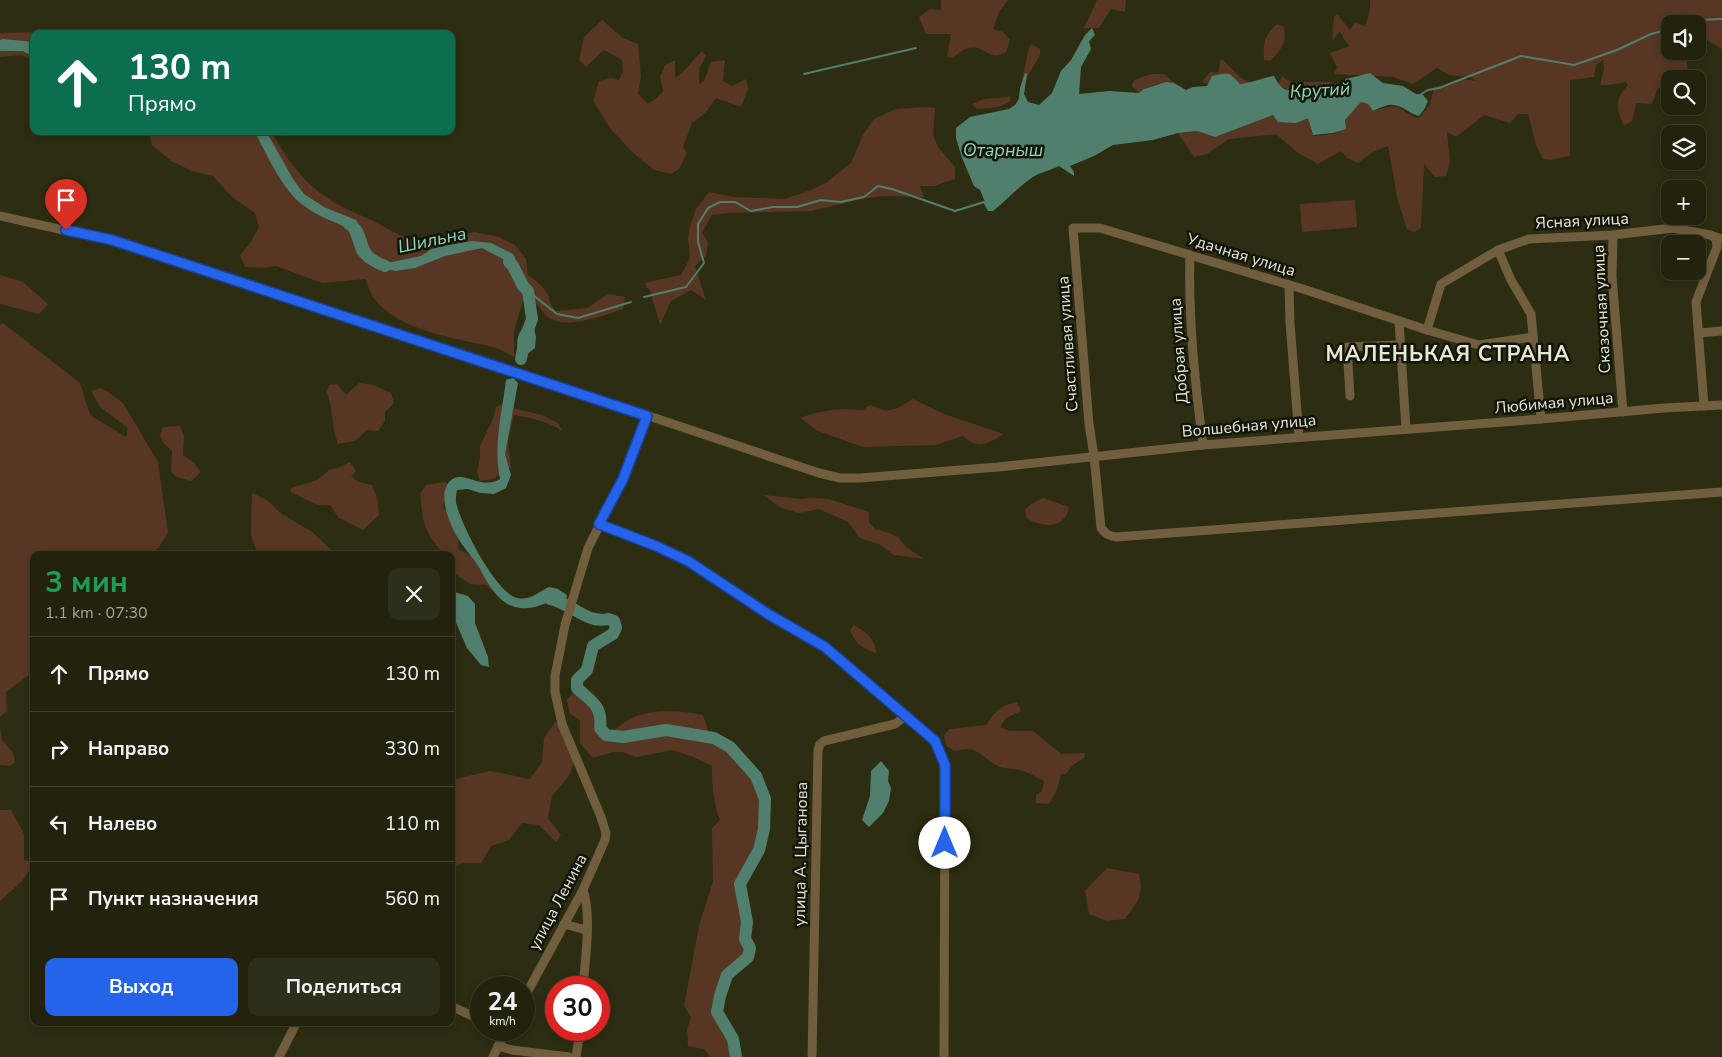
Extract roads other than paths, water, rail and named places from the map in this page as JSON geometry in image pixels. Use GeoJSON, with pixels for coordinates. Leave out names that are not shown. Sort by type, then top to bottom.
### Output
{"type":"FeatureCollection","features":[{"type":"Feature","properties":{"kind":"street","name":"Волшебная улица"},"geometry":{"type":"LineString","coordinates":[[0,216],[112,240],[819,473],[840,478],[860,478],[998,466],[1299,436],[1406,429]]}},
{"type":"Feature","properties":{"kind":"street","name":"Удачная улица"},"geometry":{"type":"LineString","coordinates":[[1073,228],[1100,228],[1427,330],[1479,344],[1534,337]]}},
{"type":"Feature","properties":{"kind":"street","name":"Счастливая улица"},"geometry":{"type":"LineString","coordinates":[[1073,228],[1089,424],[1094,456],[1100,528],[1110,536],[1722,492]]}},
{"type":"Feature","properties":{"kind":"street","name":"Ясная улица"},"geometry":{"type":"LineString","coordinates":[[1427,330],[1441,284],[1498,250],[1529,239],[1613,235],[1673,228],[1710,234],[1722,239]]}},
{"type":"Feature","properties":{"kind":"street"},"geometry":{"type":"LineString","coordinates":[[1704,406],[1696,302],[1717,247],[1716,239],[1710,234]]}},
{"type":"Feature","properties":{"kind":"street","name":"Сказочная улица"},"geometry":{"type":"LineString","coordinates":[[1613,235],[1612,276],[1623,412]]}},
{"type":"Feature","properties":{"kind":"street"},"geometry":{"type":"LineString","coordinates":[[1498,250],[1511,280],[1531,314],[1541,419]]}},
{"type":"Feature","properties":{"kind":"street","name":"Добрая улица"},"geometry":{"type":"LineString","coordinates":[[1190,255],[1189,279],[1192,330],[1202,445]]}},
{"type":"Feature","properties":{"kind":"street"},"geometry":{"type":"LineString","coordinates":[[1289,286],[1299,436]]}},
{"type":"Feature","properties":{"kind":"street"},"geometry":{"type":"LineString","coordinates":[[1398,321],[1406,429]]}},
{"type":"Feature","properties":{"kind":"street"},"geometry":{"type":"LineString","coordinates":[[1699,333],[1722,331]]}},
{"type":"Feature","properties":{"kind":"street"},"geometry":{"type":"LineString","coordinates":[[1350,396],[1347,347],[1400,345]]}},
{"type":"Feature","properties":{"kind":"street","name":"Любимая улица"},"geometry":{"type":"LineString","coordinates":[[1406,429],[1722,405]]}},
{"type":"Feature","properties":{"kind":"street","name":"улица Ленина"},"geometry":{"type":"LineString","coordinates":[[535,978],[582,890],[603,848],[605,840],[606,833],[601,817],[562,724],[558,708],[555,676],[565,625],[588,548],[623,479],[647,416]]}},
{"type":"Feature","properties":{"kind":"street"},"geometry":{"type":"LineString","coordinates":[[599,524],[656,546],[688,561],[768,614],[825,647],[907,715],[918,728],[935,741],[945,765],[944,1057]]}},
{"type":"Feature","properties":{"kind":"street","name":"улица А. Цыганова"},"geometry":{"type":"LineString","coordinates":[[812,1057],[818,750],[824,740],[895,724],[907,715]]}},
{"type":"Feature","properties":{"kind":"street"},"geometry":{"type":"LineString","coordinates":[[582,890],[587,902],[584,976]]}},
{"type":"Feature","properties":{"kind":"street"},"geometry":{"type":"LineString","coordinates":[[564,924],[586,930]]}},
{"type":"Feature","properties":{"kind":"street"},"geometry":{"type":"LineString","coordinates":[[455,1008],[470,1015]]}},
{"type":"Feature","properties":{"kind":"street"},"geometry":{"type":"LineString","coordinates":[[279,1057],[295,1026]]}},
{"type":"Feature","properties":{"kind":"street"},"geometry":{"type":"LineString","coordinates":[[493,1057],[500,1041]]}},
{"type":"Feature","properties":{"kind":"street"},"geometry":{"type":"LineString","coordinates":[[576,1057],[578,1041]]}},
{"type":"Feature","properties":{"kind":"street"},"geometry":{"type":"LineString","coordinates":[[498,1046],[512,1050],[569,1057]]}},
{"type":"Feature","properties":{"kind":"water","name":"Отарныш"},"geometry":{"type":"Polygon","coordinates":[[[1092,28],[1095,35],[1089,41],[1091,49],[1081,67],[1079,94],[1109,91],[1139,93],[1144,89],[1166,82],[1174,83],[1186,90],[1193,87],[1207,86],[1212,76],[1225,74],[1231,75],[1240,84],[1274,76],[1281,87],[1288,90],[1309,86],[1322,89],[1343,84],[1346,79],[1370,73],[1383,83],[1403,86],[1416,94],[1423,95],[1428,101],[1419,116],[1400,106],[1393,105],[1373,111],[1368,104],[1361,102],[1345,120],[1346,129],[1333,133],[1313,135],[1308,118],[1296,123],[1278,122],[1273,115],[1215,137],[1197,131],[1178,133],[1153,140],[1113,145],[1094,156],[1070,166],[1074,176],[1059,166],[1036,175],[993,211],[988,211],[980,190],[974,186],[962,158],[956,138],[956,128],[970,117],[1009,109],[1016,104],[1025,73],[1027,74],[1024,94],[1028,102],[1039,105],[1052,93],[1061,71],[1071,60],[1085,35],[1092,28]]]}},
{"type":"Feature","properties":{"kind":"water"},"geometry":{"type":"Polygon","coordinates":[[[0,40],[30,42],[30,55],[23,51],[0,51],[0,40]]]}},
{"type":"Feature","properties":{"kind":"water"},"geometry":{"type":"Polygon","coordinates":[[[256,135],[268,135],[293,179],[304,194],[324,207],[356,220],[360,227],[360,245],[363,252],[377,263],[421,256],[438,247],[472,241],[491,243],[513,254],[521,271],[516,277],[505,260],[482,248],[445,256],[415,268],[396,271],[366,263],[357,254],[348,228],[308,209],[288,190],[256,135]]]}},
{"type":"Feature","properties":{"kind":"water"},"geometry":{"type":"Polygon","coordinates":[[[532,319],[536,337],[535,348],[526,355],[518,352],[518,336],[532,319]]]}},
{"type":"Feature","properties":{"kind":"water"},"geometry":{"type":"Polygon","coordinates":[[[513,378],[518,383],[505,454],[511,475],[506,488],[494,494],[480,493],[468,489],[457,490],[456,504],[481,558],[499,584],[509,593],[522,599],[534,596],[549,587],[558,589],[567,595],[565,605],[555,600],[535,607],[521,608],[509,605],[503,601],[498,597],[477,563],[460,541],[447,514],[444,496],[450,481],[460,477],[486,483],[500,479],[497,454],[499,430],[506,380],[513,378]]]}},
{"type":"Feature","properties":{"kind":"water"},"geometry":{"type":"Polygon","coordinates":[[[455,592],[468,596],[475,604],[475,623],[488,657],[489,667],[481,665],[467,648],[455,620],[455,592]]]}},
{"type":"Feature","properties":{"kind":"water"},"geometry":{"type":"Polygon","coordinates":[[[881,761],[889,771],[888,781],[891,788],[889,801],[883,813],[869,827],[862,820],[870,796],[871,771],[881,761]]]}},
{"type":"Feature","properties":{"kind":"waterway","name":"Крутий"},"geometry":{"type":"LineString","coordinates":[[1706,20],[1722,19]]}},
{"type":"Feature","properties":{"kind":"waterway","name":"Крутий"},"geometry":{"type":"LineString","coordinates":[[1418,96],[1428,90],[1439,88],[1521,56],[1574,65],[1617,50],[1661,31]]}},
{"type":"Feature","properties":{"kind":"waterway"},"geometry":{"type":"LineString","coordinates":[[804,74],[916,48]]}},
{"type":"Feature","properties":{"kind":"waterway"},"geometry":{"type":"LineString","coordinates":[[644,297],[686,287],[704,263],[698,242],[698,224],[708,208],[720,202],[735,202],[751,211],[773,207],[797,207],[821,200],[841,202],[864,197],[878,186],[955,211],[984,202]]}},
{"type":"Feature","properties":{"kind":"waterway","name":"Шильна"},"geometry":{"type":"LineString","coordinates":[[349,224],[356,230],[367,255],[385,266]]}},
{"type":"Feature","properties":{"kind":"waterway","name":"Шильна"},"geometry":{"type":"LineString","coordinates":[[509,262],[528,291],[532,319],[525,338],[521,359]]}},
{"type":"Feature","properties":{"kind":"waterway"},"geometry":{"type":"LineString","coordinates":[[528,291],[557,314],[578,318],[631,302]]}},
{"type":"Feature","properties":{"kind":"waterway","name":"Шильна"},"geometry":{"type":"LineString","coordinates":[[550,599],[564,604],[585,616],[614,621],[616,628],[613,634],[593,646],[587,670],[577,680],[577,688],[598,709],[600,728],[606,735],[623,737],[666,730],[714,738],[730,747],[756,776],[765,799],[764,829],[759,850],[740,884],[747,922],[745,939],[750,948],[748,957],[727,975],[717,1012],[733,1039],[736,1057]]}},
{"type":"Feature","properties":{"kind":"district","name":"МАЛЕНЬКАЯ СТРАНА"},"geometry":{"type":"Point","coordinates":[1448,354]}}]}
